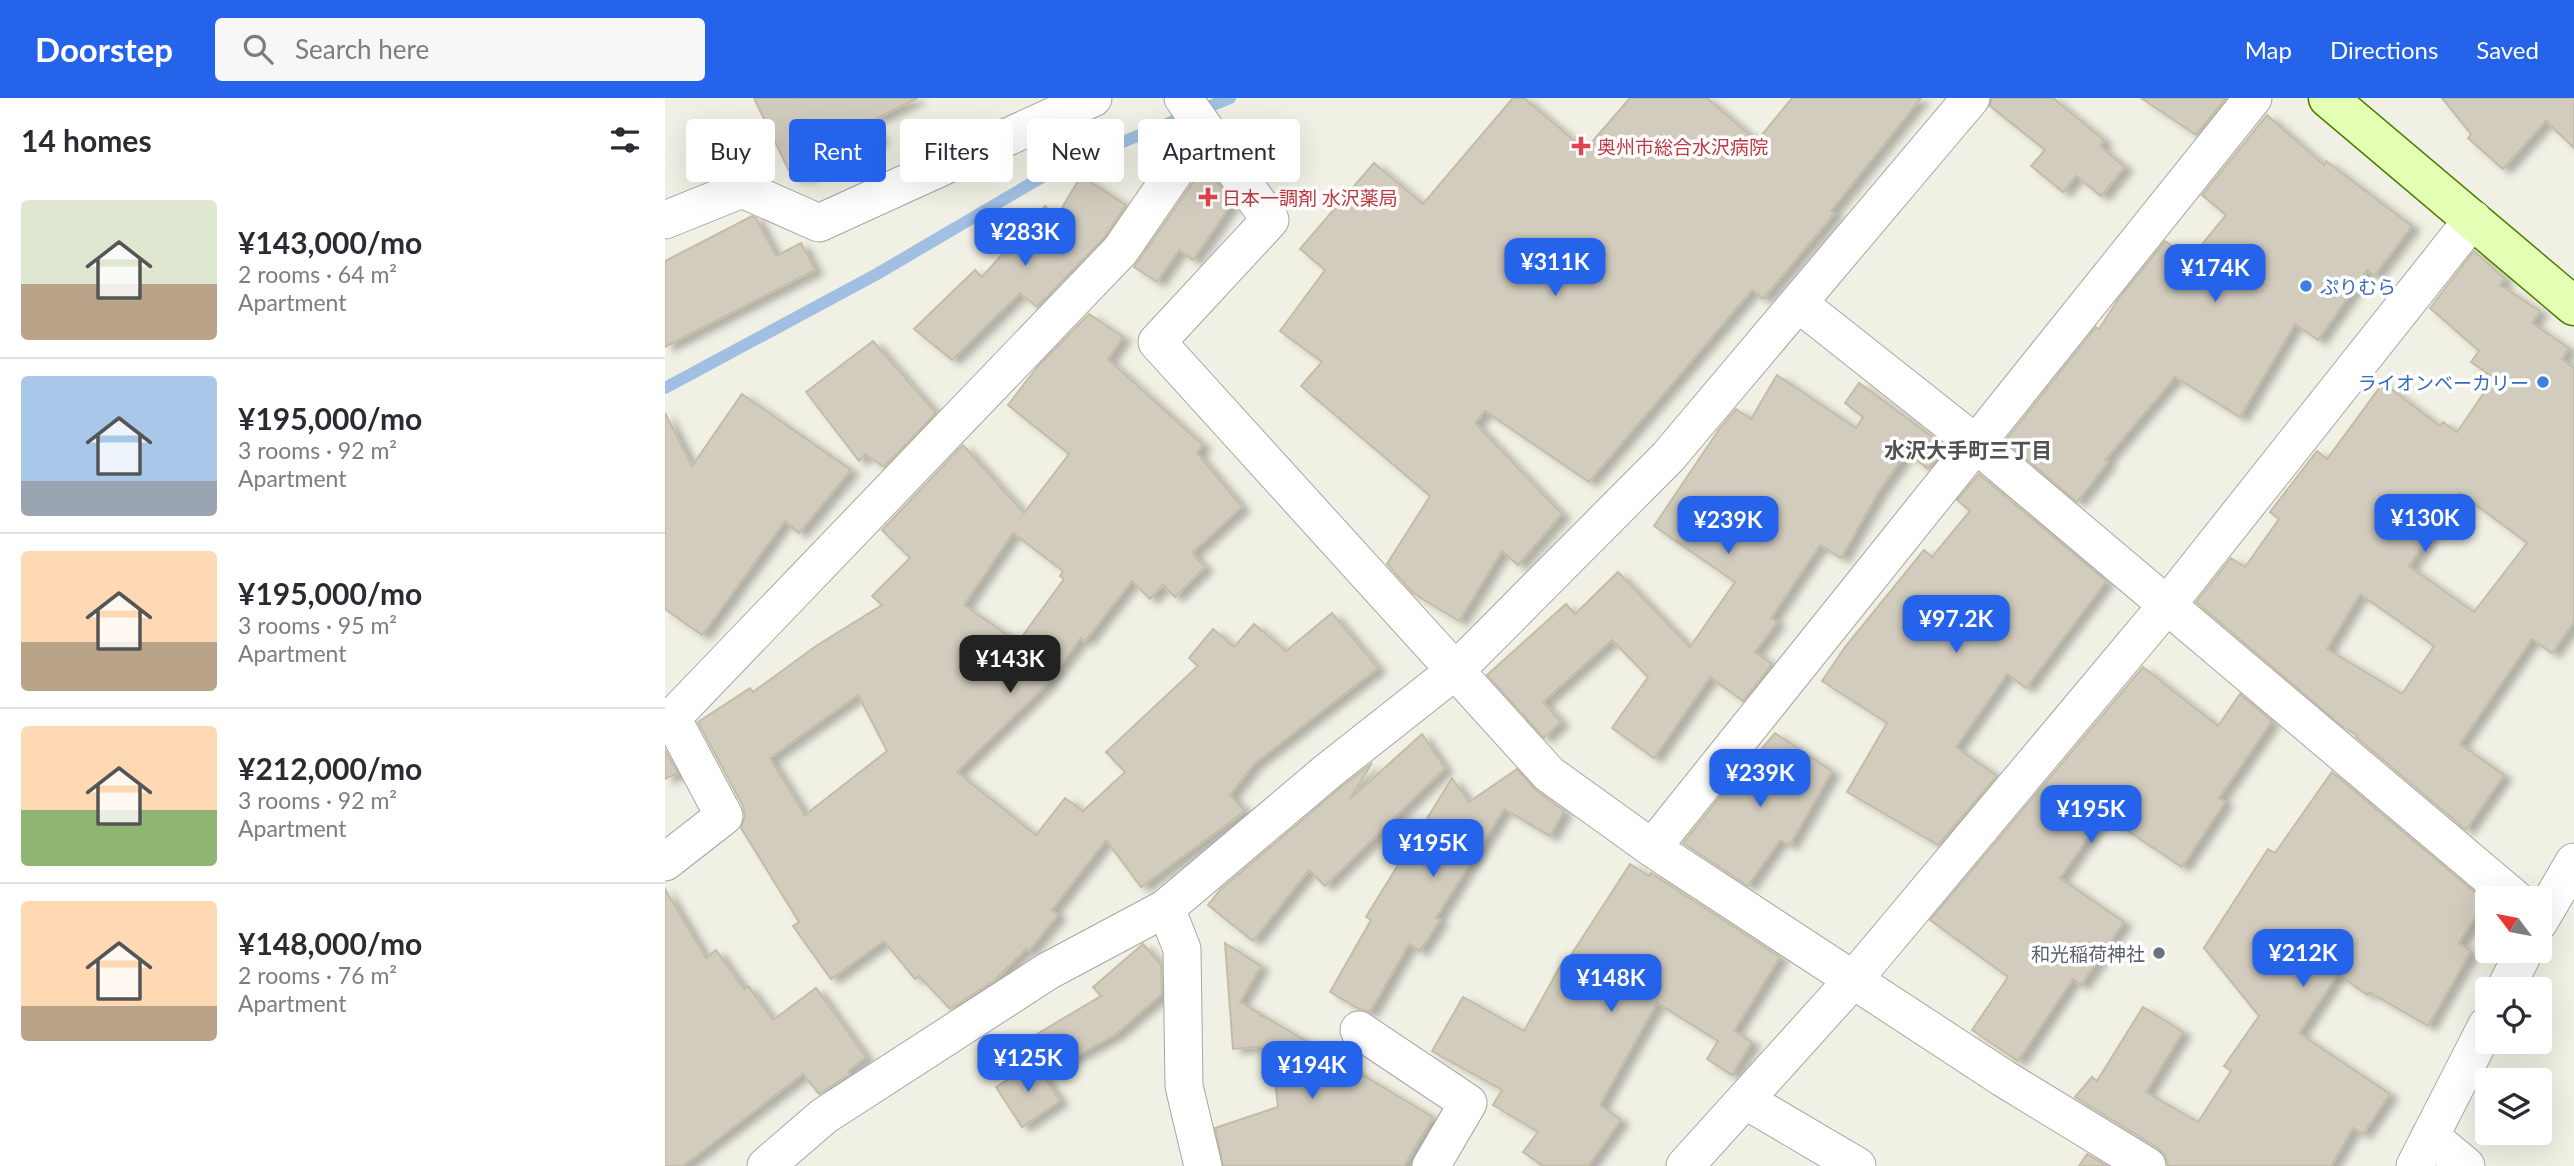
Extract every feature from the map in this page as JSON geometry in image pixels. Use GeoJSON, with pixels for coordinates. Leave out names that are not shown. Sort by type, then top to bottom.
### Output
{"type":"FeatureCollection","features":[{"type":"Feature","properties":{"kind":"street"},"geometry":{"type":"LineString","coordinates":[[665,220],[742,189],[819,223],[1093,98]]}},
{"type":"Feature","properties":{"kind":"street"},"geometry":{"type":"LineString","coordinates":[[1183,98],[1197,119]]}},
{"type":"Feature","properties":{"kind":"street"},"geometry":{"type":"LineString","coordinates":[[766,1166],[824,1116],[1037,978],[1166,908],[1328,771],[1456,670],[1668,457],[1971,98]]}},
{"type":"Feature","properties":{"kind":"street"},"geometry":{"type":"LineString","coordinates":[[1652,848],[2253,98]]}},
{"type":"Feature","properties":{"kind":"street"},"geometry":{"type":"LineString","coordinates":[[2328,98],[2574,306]]}},
{"type":"Feature","properties":{"kind":"street"},"geometry":{"type":"LineString","coordinates":[[665,862],[724,816],[669,709],[1120,251],[1168,182]]}},
{"type":"Feature","properties":{"kind":"street"},"geometry":{"type":"LineString","coordinates":[[1242,182],[1270,220],[1157,342],[1549,774],[1652,848],[2003,1079],[2147,1166]]}},
{"type":"Feature","properties":{"kind":"street"},"geometry":{"type":"LineString","coordinates":[[1685,1166],[1853,980],[2167,605],[2473,219]]}},
{"type":"Feature","properties":{"kind":"street"},"geometry":{"type":"LineString","coordinates":[[1798,303],[1975,443],[2167,605],[2491,886]]}},
{"type":"Feature","properties":{"kind":"street"},"geometry":{"type":"LineString","coordinates":[[2552,893],[2574,862]]}},
{"type":"Feature","properties":{"kind":"street"},"geometry":{"type":"LineString","coordinates":[[1166,908],[1182,949],[1184,1086],[1203,1166]]}},
{"type":"Feature","properties":{"kind":"street"},"geometry":{"type":"LineString","coordinates":[[1359,1030],[1468,1103],[1431,1166]]}},
{"type":"Feature","properties":{"kind":"street"},"geometry":{"type":"LineString","coordinates":[[2466,1166],[2423,1151],[2475,1049]]}},
{"type":"Feature","properties":{"kind":"street"},"geometry":{"type":"LineString","coordinates":[[1745,1100],[1857,1166]]}},
{"type":"Feature","properties":{"kind":"building"},"geometry":{"type":"Polygon","coordinates":[[[754,98],[918,98],[875,119],[789,119],[789,171],[775,142],[775,119],[764,119],[754,98]]]}},
{"type":"Feature","properties":{"kind":"building"},"geometry":{"type":"Polygon","coordinates":[[[1513,98],[1524,98],[1585,150],[1630,98],[1707,98],[1757,141],[1792,98],[1921,98],[1831,211],[1834,214],[1763,299],[1752,290],[1589,482],[1485,411],[1475,423],[1562,514],[1518,565],[1502,551],[1459,621],[1413,593],[1387,564],[1430,496],[1301,386],[1322,362],[1280,331],[1325,270],[1300,249],[1374,163],[1423,204],[1513,98]]]}},
{"type":"Feature","properties":{"kind":"building"},"geometry":{"type":"Polygon","coordinates":[[[1991,98],[2053,98],[2104,140],[2100,146],[2125,167],[2101,196],[2076,176],[2063,192],[2031,166],[2045,150],[1990,106],[1991,98]]]}},
{"type":"Feature","properties":{"kind":"building"},"geometry":{"type":"Polygon","coordinates":[[[2141,98],[2226,98],[2196,135],[2141,98]]]}},
{"type":"Feature","properties":{"kind":"building"},"geometry":{"type":"Polygon","coordinates":[[[2442,98],[2574,98],[2574,148],[2546,121],[2503,169],[2468,138],[2471,134],[2442,98]]]}},
{"type":"Feature","properties":{"kind":"building"},"geometry":{"type":"Polygon","coordinates":[[[2267,115],[2324,165],[2326,161],[2412,226],[2374,276],[2367,270],[2318,340],[2295,324],[2240,417],[2175,377],[2105,460],[2108,462],[2077,502],[2005,441],[2096,327],[2099,329],[2119,298],[2165,241],[2191,258],[2226,215],[2202,195],[2267,115]]]}},
{"type":"Feature","properties":{"kind":"building"},"geometry":{"type":"Polygon","coordinates":[[[1077,182],[1090,182],[1126,205],[1104,238],[1037,307],[1020,293],[952,360],[914,329],[975,270],[982,277],[1045,206],[1057,216],[1077,182]]]}},
{"type":"Feature","properties":{"kind":"building"},"geometry":{"type":"Polygon","coordinates":[[[1193,182],[1217,182],[1232,203],[1193,260],[1179,250],[1157,282],[1134,267],[1193,182]]]}},
{"type":"Feature","properties":{"kind":"building"},"geometry":{"type":"Polygon","coordinates":[[[752,216],[756,218],[776,256],[801,243],[815,270],[665,347],[665,261],[752,216]]]}},
{"type":"Feature","properties":{"kind":"building"},"geometry":{"type":"Polygon","coordinates":[[[2474,251],[2505,279],[2500,285],[2540,311],[2532,323],[2569,348],[2562,359],[2574,368],[2574,622],[2552,653],[2532,639],[2460,744],[2504,775],[2466,830],[2356,737],[2357,735],[2343,727],[2196,602],[2231,558],[2245,567],[2279,519],[2270,512],[2317,451],[2327,459],[2383,383],[2440,426],[2443,422],[2457,432],[2494,378],[2471,362],[2479,351],[2430,308],[2474,251]],[[2460,493],[2409,566],[2474,612],[2527,543],[2460,493]],[[2360,594],[2327,649],[2402,694],[2434,646],[2360,594]]]}},
{"type":"Feature","properties":{"kind":"building"},"geometry":{"type":"Polygon","coordinates":[[[1089,314],[1123,337],[1108,359],[1203,445],[1197,453],[1242,507],[1192,553],[1205,567],[1175,597],[1163,585],[1150,599],[1132,581],[1085,641],[1081,638],[1046,685],[957,772],[1036,835],[1065,798],[1083,811],[1125,772],[1106,752],[1198,666],[1189,658],[1213,629],[1234,647],[1254,624],[1286,651],[1332,613],[1378,668],[1254,764],[1230,795],[1245,811],[1141,887],[1106,840],[1052,910],[1058,915],[1029,951],[1026,949],[995,980],[950,1009],[919,976],[915,979],[884,941],[831,979],[793,926],[799,922],[741,828],[745,816],[743,806],[698,722],[750,688],[753,692],[816,646],[882,605],[872,596],[910,558],[882,530],[963,445],[1024,513],[1069,454],[1008,405],[1039,365],[1089,314]],[[1013,533],[964,605],[1018,642],[1064,579],[1060,576],[1063,571],[1013,533]],[[858,695],[770,758],[805,815],[887,751],[858,695]]]}},
{"type":"Feature","properties":{"kind":"building"},"geometry":{"type":"Polygon","coordinates":[[[873,341],[936,413],[884,467],[865,454],[859,461],[806,392],[873,341]]]}},
{"type":"Feature","properties":{"kind":"building"},"geometry":{"type":"Polygon","coordinates":[[[1777,375],[1856,428],[1863,417],[1845,403],[1859,383],[1946,447],[1928,469],[1907,452],[1879,491],[1841,558],[1820,545],[1771,618],[1777,622],[1755,652],[1772,664],[1743,701],[1710,677],[1654,758],[1612,728],[1648,677],[1612,640],[1543,702],[1561,722],[1544,738],[1487,675],[1566,604],[1575,614],[1618,572],[1690,647],[1735,582],[1654,526],[1720,428],[1736,409],[1751,419],[1777,375]]]}},
{"type":"Feature","properties":{"kind":"building"},"geometry":{"type":"Polygon","coordinates":[[[742,394],[851,470],[799,533],[785,521],[702,635],[665,609],[665,413],[692,466],[742,394]]]}},
{"type":"Feature","properties":{"kind":"building"},"geometry":{"type":"Polygon","coordinates":[[[1979,474],[2106,581],[2026,688],[2007,674],[1956,747],[1997,776],[1938,845],[1847,792],[1887,723],[1822,681],[1845,647],[1924,550],[1932,557],[1970,511],[1957,500],[1979,474]]]}},
{"type":"Feature","properties":{"kind":"building"},"geometry":{"type":"Polygon","coordinates":[[[2143,667],[2218,726],[2240,694],[2272,721],[2219,798],[2225,802],[2182,867],[2104,815],[2060,878],[2124,922],[2081,985],[2073,979],[2018,1061],[1972,1030],[2008,977],[1930,920],[2143,667]]]}},
{"type":"Feature","properties":{"kind":"building"},"geometry":{"type":"Polygon","coordinates":[[[1775,733],[1832,771],[1790,845],[1780,840],[1748,886],[1683,843],[1752,757],[1754,758],[1775,733]]]}},
{"type":"Feature","properties":{"kind":"building"},"geometry":{"type":"Polygon","coordinates":[[[1422,734],[1445,768],[1325,886],[1309,870],[1253,941],[1208,905],[1220,890],[1341,787],[1372,763],[1350,799],[1422,734]]]}},
{"type":"Feature","properties":{"kind":"building"},"geometry":{"type":"Polygon","coordinates":[[[665,750],[678,773],[665,779],[665,750]]]}},
{"type":"Feature","properties":{"kind":"building"},"geometry":{"type":"Polygon","coordinates":[[[1517,769],[1537,791],[1564,811],[1550,836],[1504,809],[1436,918],[1440,920],[1420,951],[1409,944],[1370,1012],[1359,1009],[1330,992],[1371,920],[1366,917],[1452,778],[1469,802],[1517,769]]]}},
{"type":"Feature","properties":{"kind":"building"},"geometry":{"type":"Polygon","coordinates":[[[2332,772],[2475,893],[2475,917],[2459,943],[2471,951],[2428,1026],[2369,992],[2367,995],[2338,974],[2299,1033],[2390,1094],[2363,1134],[2353,1128],[2331,1166],[2168,1166],[2165,1155],[2158,1148],[2075,1097],[2092,1077],[2097,1081],[2143,1007],[2183,1032],[2146,1092],[2198,1122],[2231,1071],[2224,1066],[2259,1016],[2204,948],[2268,849],[2275,853],[2332,772]]]}},
{"type":"Feature","properties":{"kind":"building"},"geometry":{"type":"Polygon","coordinates":[[[1630,864],[1649,876],[1651,873],[1780,957],[1734,1031],[1752,1042],[1732,1075],[1707,1059],[1718,1041],[1657,1003],[1600,1105],[1621,1120],[1588,1166],[1543,1166],[1523,1152],[1538,1132],[1493,1105],[1502,1090],[1432,1051],[1463,997],[1524,1031],[1561,965],[1564,966],[1630,864]]]}},
{"type":"Feature","properties":{"kind":"building"},"geometry":{"type":"Polygon","coordinates":[[[665,889],[706,958],[716,950],[744,989],[748,986],[773,1020],[816,988],[866,1057],[848,1071],[850,1074],[819,1094],[803,1074],[683,1166],[665,1166],[665,889]]]}},
{"type":"Feature","properties":{"kind":"building"},"geometry":{"type":"Polygon","coordinates":[[[1225,943],[1261,966],[1240,1002],[1433,1117],[1404,1166],[1223,1166],[1215,1128],[1278,1107],[1271,1046],[1233,1049],[1225,943]]]}},
{"type":"Feature","properties":{"kind":"building"},"geometry":{"type":"Polygon","coordinates":[[[1143,944],[1161,965],[1162,994],[1116,1034],[1052,1070],[1032,1037],[1101,996],[1093,987],[1143,944]]]}},
{"type":"Feature","properties":{"kind":"building"},"geometry":{"type":"Polygon","coordinates":[[[1035,1062],[1060,1101],[1022,1127],[996,1087],[1035,1062]]]}},
{"type":"Feature","properties":{"kind":"building"},"geometry":{"type":"Polygon","coordinates":[[[2087,1154],[2107,1166],[2079,1166],[2087,1154]]]}},
{"type":"Feature","properties":{"kind":"waterway"},"geometry":{"type":"LineString","coordinates":[[665,388],[877,274],[1054,170],[1230,98]]}},
{"type":"Feature","properties":{"kind":"place","name":"奥州市総合水沢病院"},"geometry":{"type":"Point","coordinates":[1581,146]}},
{"type":"Feature","properties":{"kind":"place","name":"日本一調剤 水沢薬局"},"geometry":{"type":"Point","coordinates":[1208,197]}},
{"type":"Feature","properties":{"kind":"place","name":"ぷりむら"},"geometry":{"type":"Point","coordinates":[2306,286]}},
{"type":"Feature","properties":{"kind":"place","name":"ライオンベーカリー"},"geometry":{"type":"Point","coordinates":[2543,382]}},
{"type":"Feature","properties":{"kind":"place","name":"和光稲荷神社"},"geometry":{"type":"Point","coordinates":[2159,953]}},
{"type":"Feature","properties":{"kind":"district","name":"水沢大手町三丁目"},"geometry":{"type":"Point","coordinates":[1968,449]}}]}
